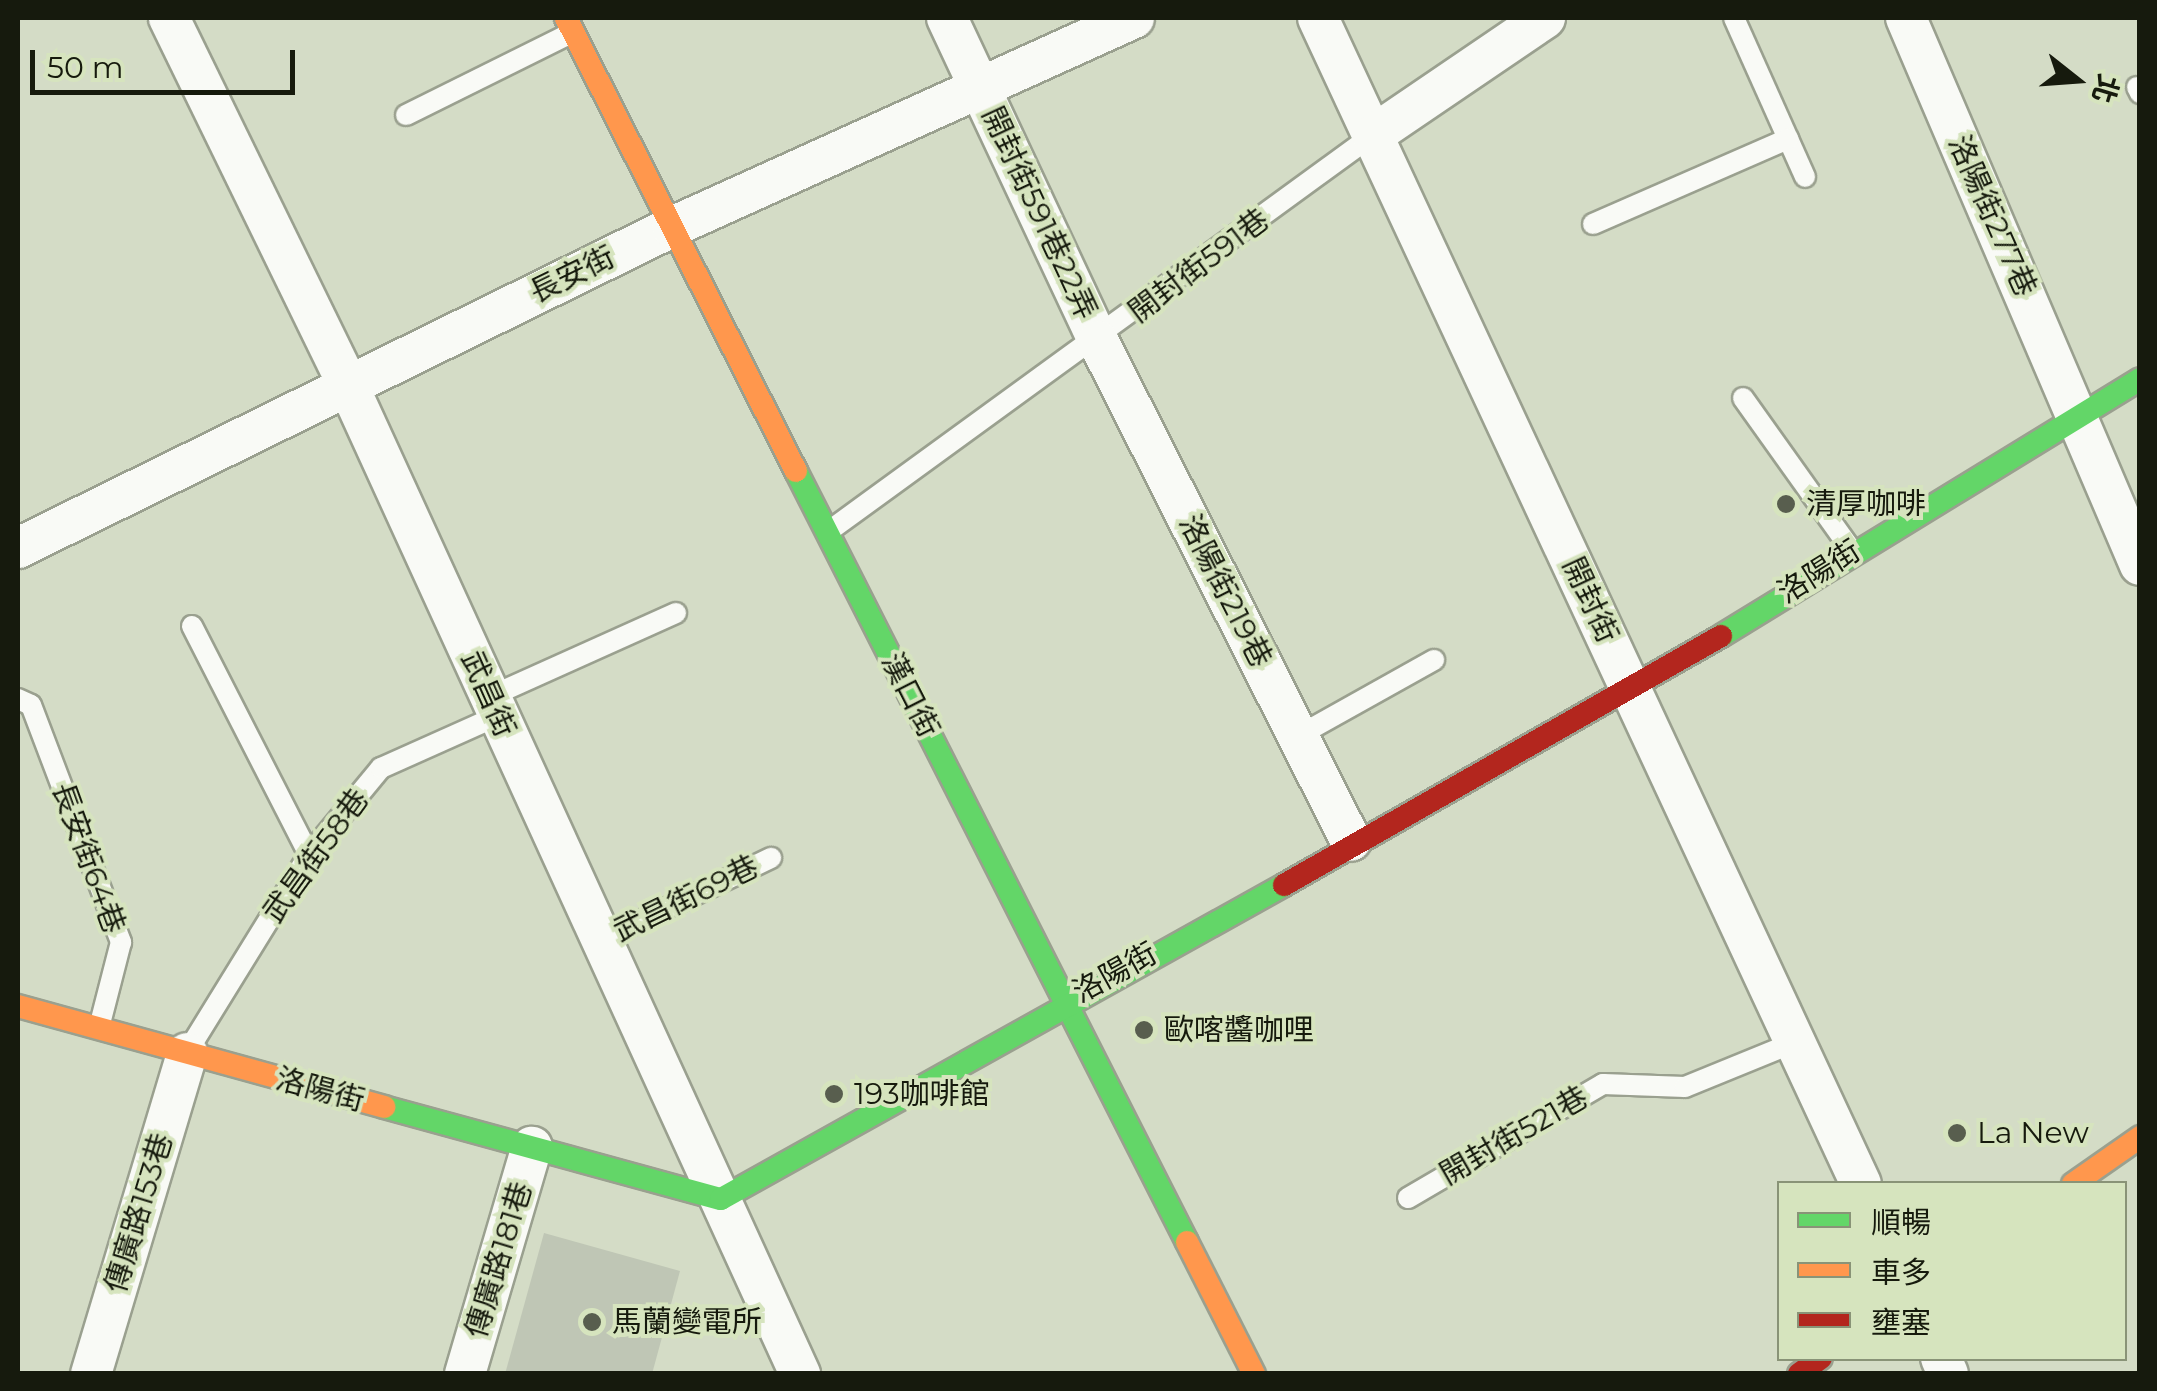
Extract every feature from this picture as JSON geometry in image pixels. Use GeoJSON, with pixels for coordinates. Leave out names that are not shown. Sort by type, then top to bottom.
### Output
{"type":"FeatureCollection","features":[{"type":"Feature","properties":{"kind":"street","name":"武昌街"},"geometry":{"type":"LineString","coordinates":[[169,18],[346,382],[800,1374]]}},
{"type":"Feature","properties":{"kind":"street","name":"開封街591巷22弄"},"geometry":{"type":"LineString","coordinates":[[947,18],[1098,342]]}},
{"type":"Feature","properties":{"kind":"street","name":"長安街"},"geometry":{"type":"LineString","coordinates":[[18,548],[346,382],[672,227],[979,84],[1134,18]]}},
{"type":"Feature","properties":{"kind":"street","name":"開封街"},"geometry":{"type":"LineString","coordinates":[[1318,18],[1860,1181]]}},
{"type":"Feature","properties":{"kind":"street"},"geometry":{"type":"LineString","coordinates":[[1373,135],[1545,18]]}},
{"type":"Feature","properties":{"kind":"street","name":"洛陽街277巷"},"geometry":{"type":"LineString","coordinates":[[1906,18],[2079,414],[2140,565]]}},
{"type":"Feature","properties":{"kind":"street","name":"漢口街"},"geometry":{"type":"LineString","coordinates":[[569,25],[1254,1374]]}},
{"type":"Feature","properties":{"kind":"street","name":"洛陽街219巷"},"geometry":{"type":"LineString","coordinates":[[1098,342],[1350,841]]}},
{"type":"Feature","properties":{"kind":"street","name":"洛陽街"},"geometry":{"type":"LineString","coordinates":[[18,1006],[720,1199],[1350,841],[1632,690],[1852,551],[2140,379]]}},
{"type":"Feature","properties":{"kind":"street","name":"傳廣路153巷"},"geometry":{"type":"LineString","coordinates":[[91,1374],[187,1054]]}},
{"type":"Feature","properties":{"kind":"street"},"geometry":{"type":"LineString","coordinates":[[2077,1181],[2140,1137]]}},
{"type":"Feature","properties":{"kind":"street","name":"傳廣路181巷"},"geometry":{"type":"LineString","coordinates":[[465,1374],[532,1147]]}},
{"type":"Feature","properties":{"kind":"lane"},"geometry":{"type":"LineString","coordinates":[[406,115],[569,25],[592,18]]}},
{"type":"Feature","properties":{"kind":"lane"},"geometry":{"type":"LineString","coordinates":[[1734,18],[1806,177]]}},
{"type":"Feature","properties":{"kind":"lane","name":"開封街591巷"},"geometry":{"type":"LineString","coordinates":[[827,532],[1098,342],[1373,135]]}},
{"type":"Feature","properties":{"kind":"lane"},"geometry":{"type":"LineString","coordinates":[[1593,224],[1788,139]]}},
{"type":"Feature","properties":{"kind":"lane"},"geometry":{"type":"LineString","coordinates":[[1743,398],[1852,551]]}},
{"type":"Feature","properties":{"kind":"lane","name":"武昌街58巷"},"geometry":{"type":"LineString","coordinates":[[187,1054],[309,855],[380,768],[676,613]]}},
{"type":"Feature","properties":{"kind":"lane"},"geometry":{"type":"LineString","coordinates":[[192,626],[309,855]]}},
{"type":"Feature","properties":{"kind":"lane"},"geometry":{"type":"LineString","coordinates":[[1298,736],[1434,660]]}},
{"type":"Feature","properties":{"kind":"lane","name":"長安街64巷"},"geometry":{"type":"LineString","coordinates":[[18,699],[31,705],[121,942],[99,1029]]}},
{"type":"Feature","properties":{"kind":"lane","name":"武昌街69巷"},"geometry":{"type":"LineString","coordinates":[[601,940],[771,858]]}},
{"type":"Feature","properties":{"kind":"lane","name":"開封街521巷"},"geometry":{"type":"LineString","coordinates":[[1408,1198],[1603,1084],[1685,1087],[1795,1042]]}},
{"type":"Feature","properties":{"kind":"building","name":"馬蘭變電所"},"geometry":{"type":"Polygon","coordinates":[[[544,1233],[680,1271],[652,1374],[505,1374],[544,1233]]]}},
{"type":"Feature","properties":{"kind":"traffic: fast"},"geometry":{"type":"LineString","coordinates":[[1721,636],[2140,379]]}},
{"type":"Feature","properties":{"kind":"traffic: fast"},"geometry":{"type":"LineString","coordinates":[[796,471],[1187,1242]]}},
{"type":"Feature","properties":{"kind":"traffic: fast"},"geometry":{"type":"LineString","coordinates":[[384,1107],[721,1199],[1284,885]]}},
{"type":"Feature","properties":{"kind":"traffic: slow"},"geometry":{"type":"LineString","coordinates":[[566,18],[796,471]]}},
{"type":"Feature","properties":{"kind":"traffic: slow"},"geometry":{"type":"LineString","coordinates":[[18,1006],[384,1107]]}},
{"type":"Feature","properties":{"kind":"traffic: slow"},"geometry":{"type":"LineString","coordinates":[[2077,1181],[2140,1137]]}},
{"type":"Feature","properties":{"kind":"traffic: slow"},"geometry":{"type":"LineString","coordinates":[[1187,1242],[1254,1374]]}},
{"type":"Feature","properties":{"kind":"traffic: jam"},"geometry":{"type":"LineString","coordinates":[[1284,885],[1721,636]]}},
{"type":"Feature","properties":{"kind":"traffic: jam"},"geometry":{"type":"LineString","coordinates":[[1799,1374],[1817,1361]]}},
{"type":"Feature","properties":{"kind":"place","name":"清厚咖啡"},"geometry":{"type":"Point","coordinates":[1786,504]}},
{"type":"Feature","properties":{"kind":"place","name":"歐喀醬咖哩"},"geometry":{"type":"Point","coordinates":[1144,1030]}},
{"type":"Feature","properties":{"kind":"place","name":"193咖啡館"},"geometry":{"type":"Point","coordinates":[834,1094]}},
{"type":"Feature","properties":{"kind":"place","name":"La New"},"geometry":{"type":"Point","coordinates":[1957,1133]}},
{"type":"Feature","properties":{"kind":"place","name":"馬蘭變電所"},"geometry":{"type":"Point","coordinates":[592,1322]}}]}
